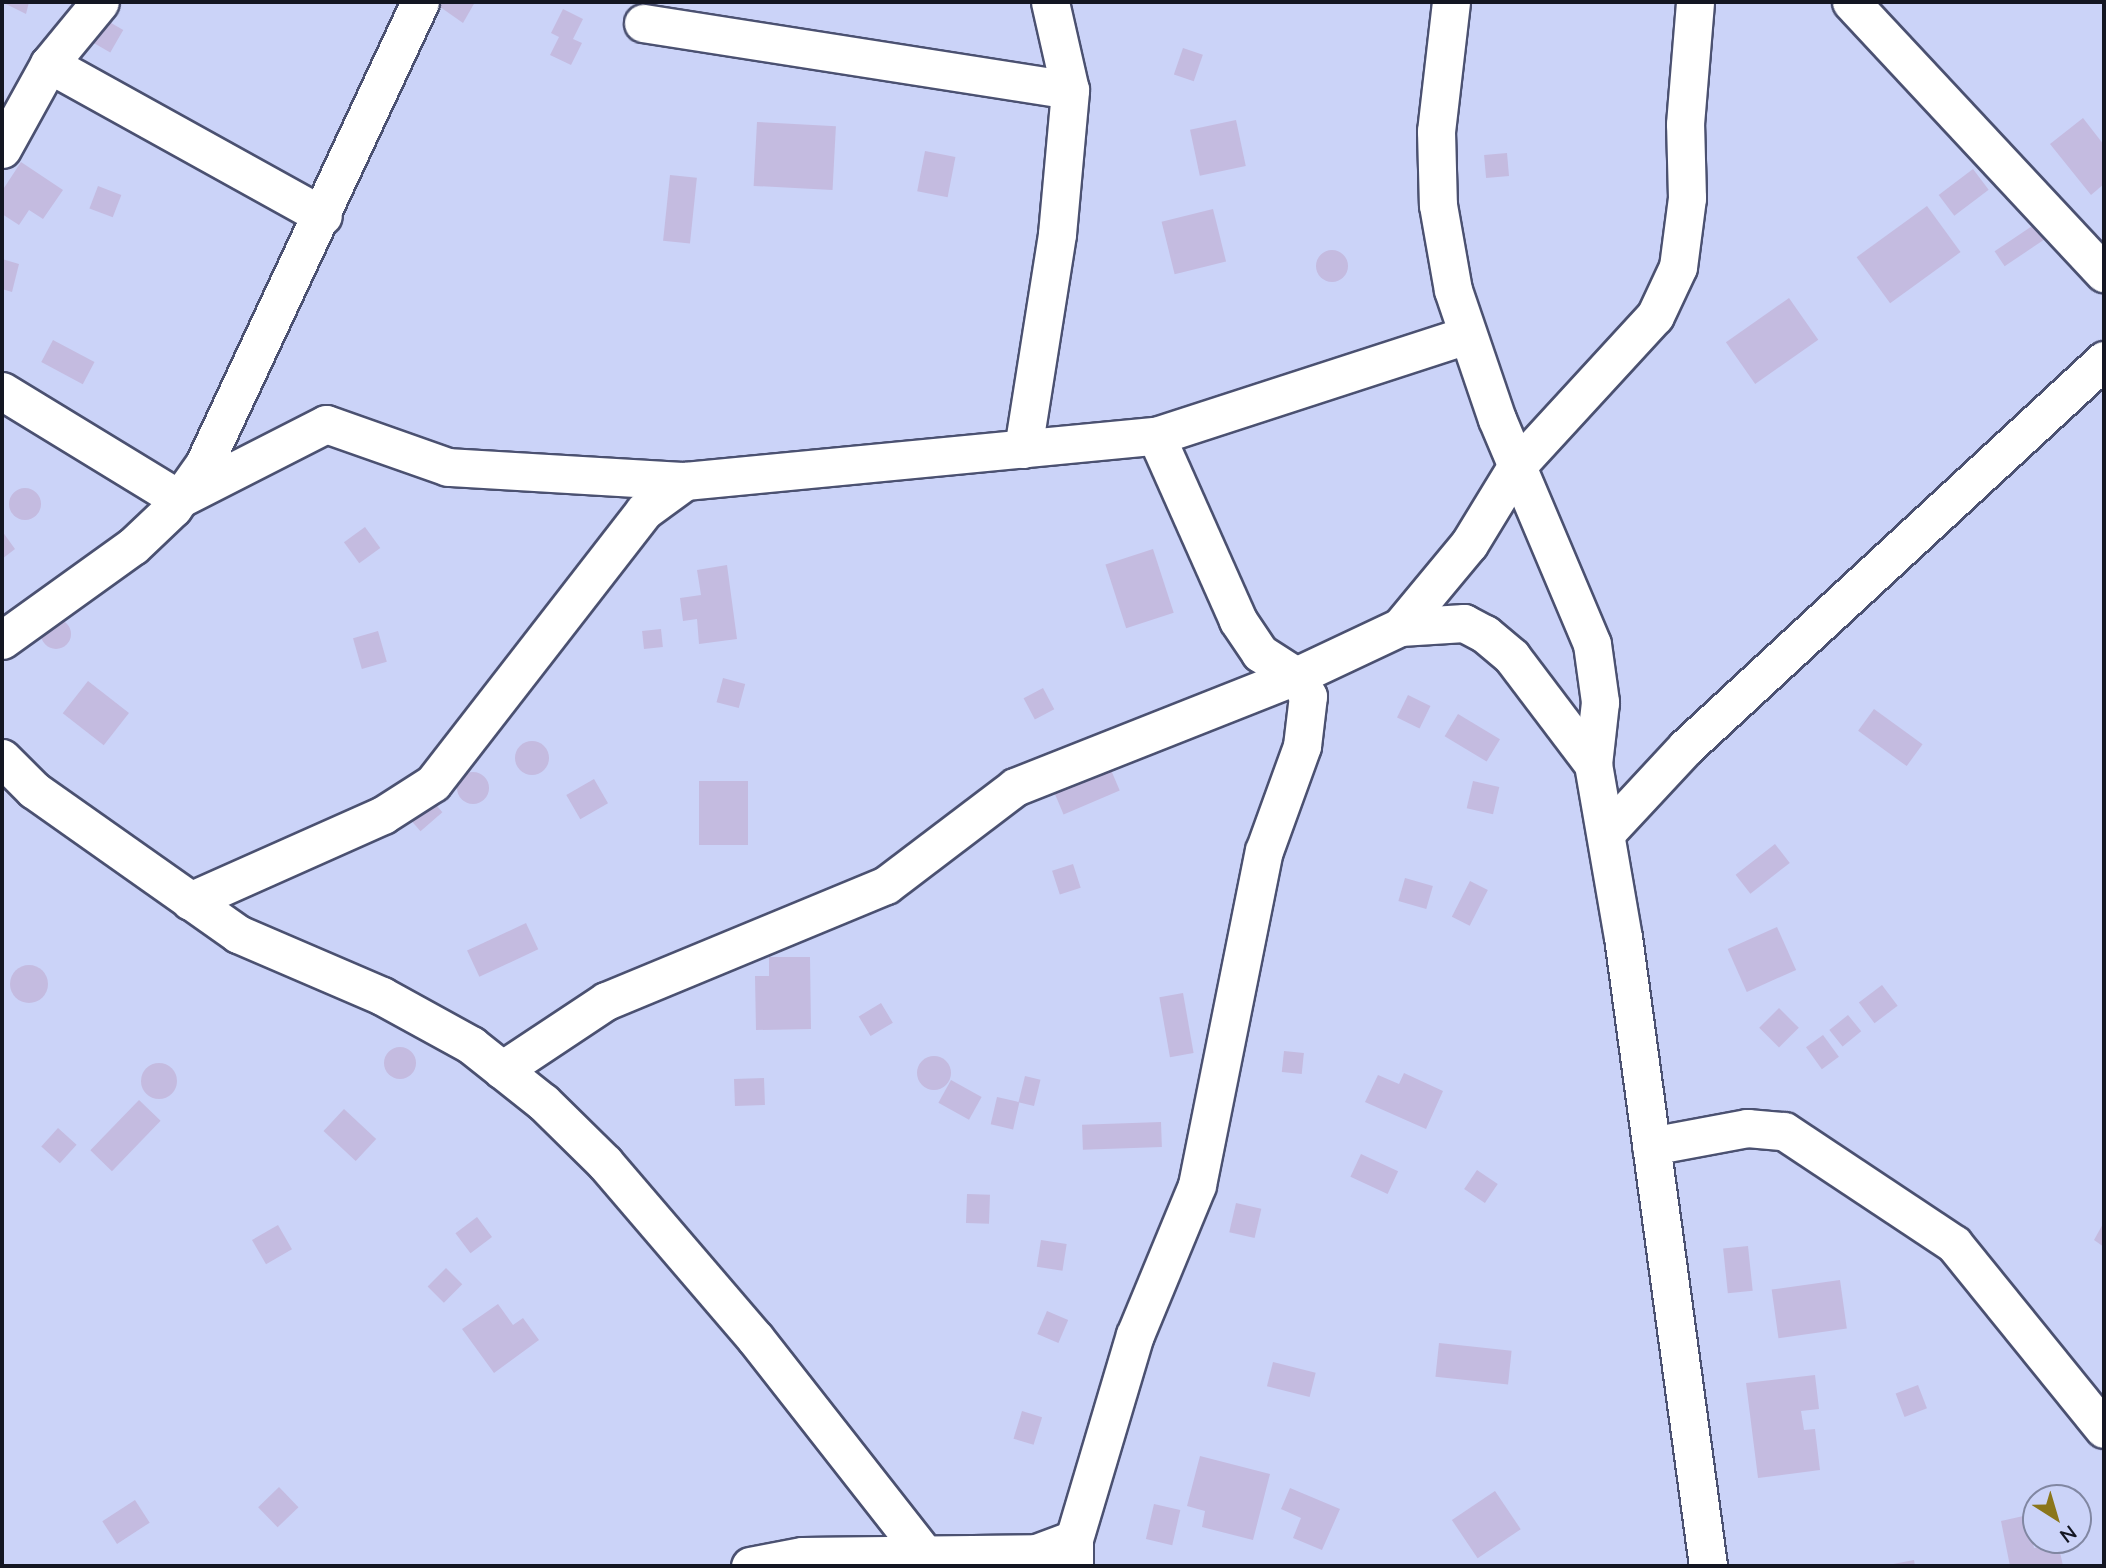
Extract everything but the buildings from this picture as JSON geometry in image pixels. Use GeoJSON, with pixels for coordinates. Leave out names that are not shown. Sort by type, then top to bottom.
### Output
{"type":"FeatureCollection","features":[{"type":"Feature","properties":{"kind":"street"},"geometry":{"type":"LineString","coordinates":[[2,149],[49,64],[100,2]]}},
{"type":"Feature","properties":{"kind":"street"},"geometry":{"type":"LineString","coordinates":[[2,640],[133,546],[179,499],[205,464],[323,216],[420,2]]}},
{"type":"Feature","properties":{"kind":"street"},"geometry":{"type":"LineString","coordinates":[[1024,449],[1057,234],[1070,90],[1050,2]]}},
{"type":"Feature","properties":{"kind":"street"},"geometry":{"type":"LineString","coordinates":[[1451,2],[1436,131],[1437,205],[1467,335],[1516,467],[1592,644],[1600,702],[1592,764],[1606,833],[1709,1566]]}},
{"type":"Feature","properties":{"kind":"street"},"geometry":{"type":"LineString","coordinates":[[1400,626],[1469,544],[1516,467],[1656,316],[1678,267],[1695,2]]}},
{"type":"Feature","properties":{"kind":"street"},"geometry":{"type":"LineString","coordinates":[[1851,2],[2104,273]]}},
{"type":"Feature","properties":{"kind":"street"},"geometry":{"type":"LineString","coordinates":[[643,23],[1070,90]]}},
{"type":"Feature","properties":{"kind":"street"},"geometry":{"type":"LineString","coordinates":[[49,64],[323,216]]}},
{"type":"Feature","properties":{"kind":"street"},"geometry":{"type":"LineString","coordinates":[[179,499],[326,425],[448,467],[685,481],[1156,436],[1467,335]]}},
{"type":"Feature","properties":{"kind":"street"},"geometry":{"type":"LineString","coordinates":[[1606,833],[1686,747],[2104,360]]}},
{"type":"Feature","properties":{"kind":"street"},"geometry":{"type":"LineString","coordinates":[[2,391],[179,499]]}},
{"type":"Feature","properties":{"kind":"street"},"geometry":{"type":"LineString","coordinates":[[750,1566],[803,1556],[929,1561],[1074,1553],[1135,1335],[1197,1185],[1264,851],[1302,746],[1308,696],[1296,676],[1260,653],[1238,620],[1156,436]]}},
{"type":"Feature","properties":{"kind":"street"},"geometry":{"type":"LineString","coordinates":[[190,901],[383,815],[433,783],[644,511],[685,481]]}},
{"type":"Feature","properties":{"kind":"street"},"geometry":{"type":"LineString","coordinates":[[502,1070],[606,1001],[904,875],[1015,786],[1296,676],[1400,626],[1464,623],[1485,634],[1512,657],[1592,764]]}},
{"type":"Feature","properties":{"kind":"street"},"geometry":{"type":"LineString","coordinates":[[2,758],[34,790],[237,934],[382,996],[502,1070],[614,1174],[755,1338],[929,1561]]}},
{"type":"Feature","properties":{"kind":"street"},"geometry":{"type":"LineString","coordinates":[[1651,1146],[1747,1128],[1784,1131],[1954,1244],[2104,1429]]}}]}
